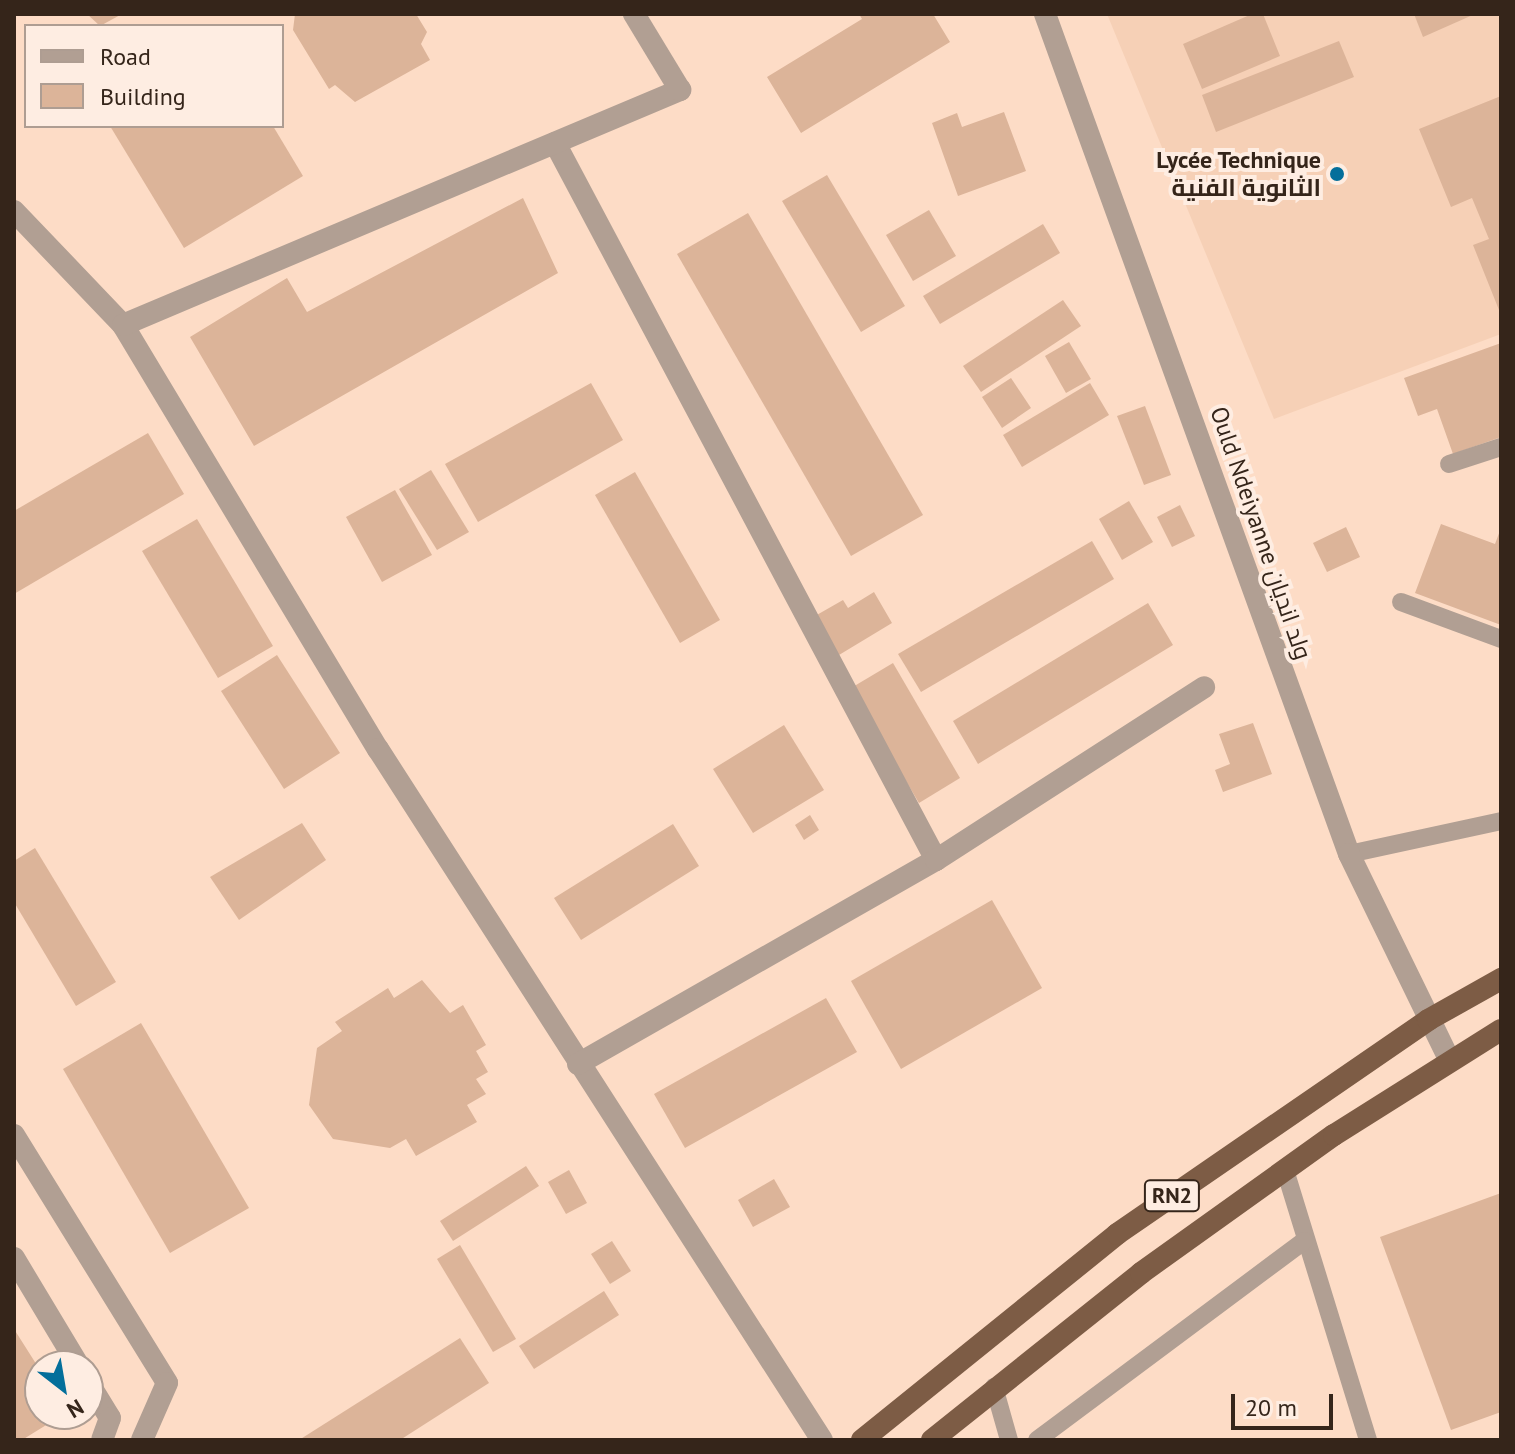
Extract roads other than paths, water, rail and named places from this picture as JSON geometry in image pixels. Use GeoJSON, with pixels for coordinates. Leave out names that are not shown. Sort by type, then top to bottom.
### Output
{"type":"FeatureCollection","features":[{"type":"Feature","properties":{"kind":"highway","name":"RN2"},"geometry":{"type":"LineString","coordinates":[[862,1440],[1117,1234],[1428,1020],[1501,979]]}},
{"type":"Feature","properties":{"kind":"highway","name":"RN2"},"geometry":{"type":"LineString","coordinates":[[932,1440],[994,1387],[1285,1170],[1501,1030]]}},
{"type":"Feature","properties":{"kind":"street"},"geometry":{"type":"LineString","coordinates":[[123,325],[680,90],[634,14]]}},
{"type":"Feature","properties":{"kind":"street","name":"Ould Ndeiyanne ولد انديان"},"geometry":{"type":"LineString","coordinates":[[1045,14],[1349,854],[1450,1061]]}},
{"type":"Feature","properties":{"kind":"street"},"geometry":{"type":"LineString","coordinates":[[555,143],[936,860]]}},
{"type":"Feature","properties":{"kind":"street"},"geometry":{"type":"LineString","coordinates":[[14,211],[123,325],[378,749],[822,1440]]}},
{"type":"Feature","properties":{"kind":"street"},"geometry":{"type":"LineString","coordinates":[[578,1064],[936,860],[1204,687]]}},
{"type":"Feature","properties":{"kind":"street"},"geometry":{"type":"LineString","coordinates":[[14,1135],[167,1383],[141,1440]]}},
{"type":"Feature","properties":{"kind":"street"},"geometry":{"type":"LineString","coordinates":[[14,1258],[69,1350]]}},
{"type":"Feature","properties":{"kind":"street"},"geometry":{"type":"LineString","coordinates":[[102,1440],[110,1418],[104,1408]]}},
{"type":"Feature","properties":{"kind":"lane"},"geometry":{"type":"LineString","coordinates":[[1449,464],[1501,447]]}},
{"type":"Feature","properties":{"kind":"lane"},"geometry":{"type":"LineString","coordinates":[[1401,602],[1501,639]]}},
{"type":"Feature","properties":{"kind":"lane"},"geometry":{"type":"LineString","coordinates":[[1349,854],[1501,821]]}},
{"type":"Feature","properties":{"kind":"lane"},"geometry":{"type":"LineString","coordinates":[[1285,1170],[1304,1241],[1368,1440]]}},
{"type":"Feature","properties":{"kind":"lane"},"geometry":{"type":"LineString","coordinates":[[1037,1440],[1304,1241]]}},
{"type":"Feature","properties":{"kind":"lane"},"geometry":{"type":"LineString","coordinates":[[994,1387],[1009,1440]]}},
{"type":"Feature","properties":{"kind":"place","name":"Lycée Technique الثانوية الفنية"},"geometry":{"type":"Point","coordinates":[1337,174]}}]}
